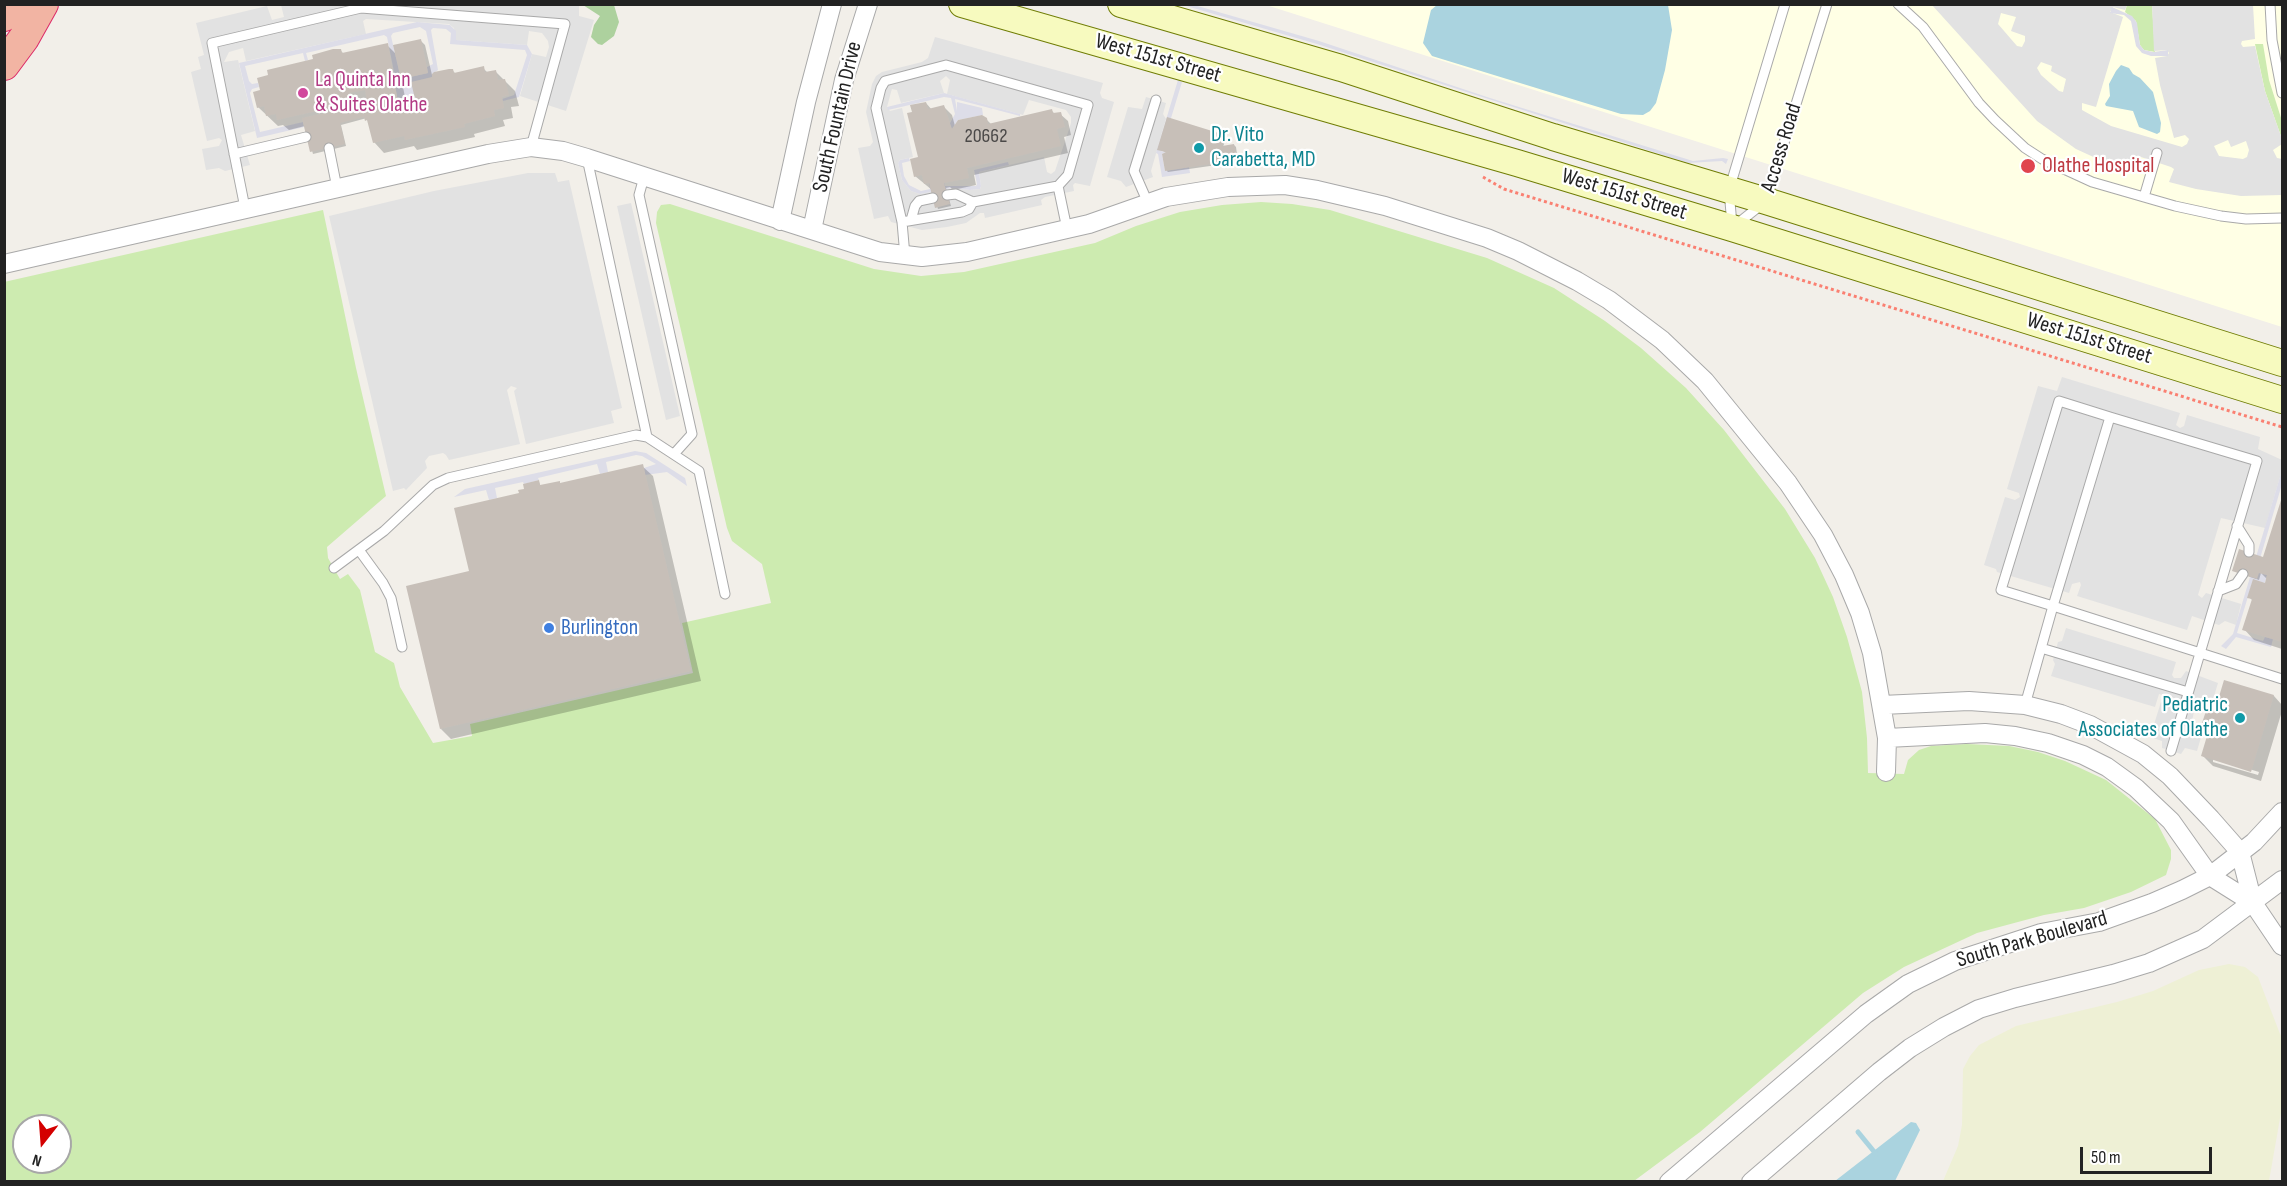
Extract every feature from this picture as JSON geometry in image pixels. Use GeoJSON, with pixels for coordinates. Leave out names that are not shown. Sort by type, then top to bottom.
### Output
{"type":"FeatureCollection","features":[{"type":"Feature","properties":{"kind":"highway"},"geometry":{"type":"LineString","coordinates":[[4,16],[11,4]]}},
{"type":"Feature","properties":{"kind":"highway"},"geometry":{"type":"LineString","coordinates":[[4,64],[24,38],[43,4]]}},
{"type":"Feature","properties":{"kind":"main road","name":"West 151st Street"},"geometry":{"type":"LineString","coordinates":[[962,4],[1517,163],[2283,400]]}},
{"type":"Feature","properties":{"kind":"main road","name":"West 151st Street"},"geometry":{"type":"LineString","coordinates":[[1121,4],[1341,68],[1500,121],[1766,201],[2283,363]]}},
{"type":"Feature","properties":{"kind":"street","name":"South Fountain Drive"},"geometry":{"type":"LineString","coordinates":[[780,221],[806,102],[832,4]]}},
{"type":"Feature","properties":{"kind":"street","name":"South Fountain Drive"},"geometry":{"type":"LineString","coordinates":[[812,230],[844,80],[868,4]]}},
{"type":"Feature","properties":{"kind":"street"},"geometry":{"type":"LineString","coordinates":[[4,264],[488,154],[531,147],[563,151],[880,252],[905,256],[922,257],[966,252],[1089,224],[1166,197],[1197,191],[1285,185],[1351,196],[1487,238],[1548,265],[1609,300],[1662,340],[1705,381],[1788,483],[1823,536],[1848,584],[1860,613],[1872,653],[1887,738],[1886,772]]}},
{"type":"Feature","properties":{"kind":"street"},"geometry":{"type":"LineString","coordinates":[[1882,705],[1969,701],[2025,705],[2061,714],[2090,725],[2143,754],[2170,776],[2240,852],[2253,903],[2283,946]]}},
{"type":"Feature","properties":{"kind":"street"},"geometry":{"type":"LineString","coordinates":[[1887,738],[1985,733],[2048,743],[2083,755],[2107,767],[2136,788],[2171,821],[2210,876],[2253,903]]}},
{"type":"Feature","properties":{"kind":"street","name":"South Park Boulevard"},"geometry":{"type":"LineString","coordinates":[[1669,1182],[1866,1014],[1908,984],[1955,961],[2041,933],[2099,922],[2152,903],[2210,876],[2254,842],[2283,812]]}},
{"type":"Feature","properties":{"kind":"street"},"geometry":{"type":"LineString","coordinates":[[1751,1182],[1879,1072],[1935,1032],[1979,1009],[2149,963],[2203,939],[2283,880]]}},
{"type":"Feature","properties":{"kind":"lane","name":"Access Road"},"geometry":{"type":"LineString","coordinates":[[1732,228],[1729,190],[1785,4]]}},
{"type":"Feature","properties":{"kind":"lane","name":"Access Road"},"geometry":{"type":"LineString","coordinates":[[1732,228],[1766,201],[1827,4]]}},
{"type":"Feature","properties":{"kind":"lane"},"geometry":{"type":"LineString","coordinates":[[1898,4],[1923,27],[1979,103],[2025,148],[2074,175],[2144,197],[2221,216],[2246,219],[2283,218]]}},
{"type":"Feature","properties":{"kind":"lane"},"geometry":{"type":"LineString","coordinates":[[2270,4],[2272,40],[2283,93]]}},
{"type":"Feature","properties":{"kind":"lane"},"geometry":{"type":"LineString","coordinates":[[245,208],[212,43],[361,9],[565,24],[531,147]]}},
{"type":"Feature","properties":{"kind":"lane"},"geometry":{"type":"LineString","coordinates":[[905,256],[906,221],[877,119],[878,96],[885,81],[946,65],[1088,105],[1068,175],[1058,186],[973,202],[956,194],[947,195]]}},
{"type":"Feature","properties":{"kind":"lane"},"geometry":{"type":"LineString","coordinates":[[1148,203],[1134,171],[1156,100]]}},
{"type":"Feature","properties":{"kind":"lane"},"geometry":{"type":"LineString","coordinates":[[234,154],[306,137]]}},
{"type":"Feature","properties":{"kind":"lane"},"geometry":{"type":"LineString","coordinates":[[329,148],[337,188]]}},
{"type":"Feature","properties":{"kind":"lane"},"geometry":{"type":"LineString","coordinates":[[2144,197],[2157,153]]}},
{"type":"Feature","properties":{"kind":"lane"},"geometry":{"type":"LineString","coordinates":[[587,158],[647,437]]}},
{"type":"Feature","properties":{"kind":"lane"},"geometry":{"type":"LineString","coordinates":[[644,177],[639,195],[692,434],[674,454]]}},
{"type":"Feature","properties":{"kind":"lane"},"geometry":{"type":"LineString","coordinates":[[1058,186],[1068,229]]}},
{"type":"Feature","properties":{"kind":"lane"},"geometry":{"type":"LineString","coordinates":[[906,221],[919,201],[933,198]]}},
{"type":"Feature","properties":{"kind":"lane"},"geometry":{"type":"LineString","coordinates":[[906,221],[962,212],[969,209],[973,202]]}},
{"type":"Feature","properties":{"kind":"lane"},"geometry":{"type":"LineString","coordinates":[[2171,751],[2188,692],[2200,653],[2237,526],[2257,461],[2059,401],[2001,590],[2200,653],[2283,679]]}},
{"type":"Feature","properties":{"kind":"lane"},"geometry":{"type":"LineString","coordinates":[[2025,705],[2052,606],[2110,417]]}},
{"type":"Feature","properties":{"kind":"lane"},"geometry":{"type":"LineString","coordinates":[[334,568],[384,531],[434,485],[448,478],[636,435],[647,437],[699,471],[725,594]]}},
{"type":"Feature","properties":{"kind":"lane"},"geometry":{"type":"LineString","coordinates":[[2237,526],[2249,545],[2249,552]]}},
{"type":"Feature","properties":{"kind":"lane"},"geometry":{"type":"LineString","coordinates":[[359,550],[391,598],[402,647]]}},
{"type":"Feature","properties":{"kind":"lane"},"geometry":{"type":"LineString","coordinates":[[2218,591],[2236,584],[2243,574]]}},
{"type":"Feature","properties":{"kind":"lane"},"geometry":{"type":"LineString","coordinates":[[2041,648],[2188,692]]}},
{"type":"Feature","properties":{"kind":"path"},"geometry":{"type":"LineString","coordinates":[[1484,177],[1504,189],[2283,427]]}},
{"type":"Feature","properties":{"kind":"shaded area"},"geometry":{"type":"Polygon","coordinates":[[[463,4],[475,6],[477,4],[579,5],[579,16],[594,20],[566,111],[520,96],[532,54],[546,57],[548,41],[542,33],[529,31],[527,45],[455,40],[454,28],[449,24],[366,19],[363,21],[366,34],[246,61],[243,48],[229,52],[224,62],[238,60],[255,131],[241,135],[250,165],[225,171],[219,168],[206,170],[202,149],[219,146],[222,140],[219,138],[207,141],[191,72],[201,69],[198,57],[204,55],[196,23],[267,6],[272,20],[284,17],[281,5],[463,4]]]}},
{"type":"Feature","properties":{"kind":"shaded area"},"geometry":{"type":"Polygon","coordinates":[[[1183,5],[1194,5],[1319,41],[1490,98],[1693,161],[1728,159],[1726,164],[1722,161],[1688,163],[1317,44],[1183,5]]]}},
{"type":"Feature","properties":{"kind":"shaded area","name":"Olathe Hospital"},"geometry":{"type":"Polygon","coordinates":[[[1266,5],[2282,5],[2282,327],[1266,5]]]}},
{"type":"Feature","properties":{"kind":"shaded area"},"geometry":{"type":"Polygon","coordinates":[[[1932,5],[2127,5],[2125,10],[2113,7],[2110,12],[2123,17],[2096,107],[2082,103],[2082,110],[2111,126],[2182,147],[2189,139],[2185,135],[2174,138],[2160,85],[2155,58],[2167,56],[2169,53],[2167,50],[2154,51],[2152,5],[2253,5],[2255,39],[2242,41],[2241,44],[2243,47],[2255,46],[2265,91],[2282,139],[2282,144],[2273,150],[2277,158],[2282,159],[2282,195],[2241,196],[2169,182],[2174,169],[2138,156],[2132,171],[2076,149],[2037,121],[1932,5]],[[2001,13],[1998,24],[2017,46],[2022,47],[2025,36],[2011,31],[2016,17],[2001,13]],[[2041,62],[2037,68],[2041,75],[2063,92],[2066,79],[2051,71],[2052,66],[2041,62]],[[2228,140],[2214,146],[2219,156],[2243,159],[2247,157],[2249,150],[2246,141],[2231,147],[2228,140]]]}},
{"type":"Feature","properties":{"kind":"shaded area"},"geometry":{"type":"Polygon","coordinates":[[[2112,7],[2132,16],[2137,23],[2140,45],[2144,50],[2153,52],[2168,50],[2168,56],[2151,56],[2142,53],[2136,46],[2131,21],[2124,15],[2110,13],[2112,7]]]}},
{"type":"Feature","properties":{"kind":"shaded area"},"geometry":{"type":"Polygon","coordinates":[[[417,22],[450,25],[456,31],[456,40],[527,45],[532,54],[519,97],[503,101],[502,99],[514,95],[527,55],[525,50],[450,44],[451,33],[446,29],[433,28],[431,30],[438,70],[432,74],[415,99],[398,102],[387,37],[384,35],[306,53],[308,60],[305,61],[303,53],[245,66],[249,81],[252,84],[258,83],[259,87],[252,89],[250,93],[260,132],[303,122],[304,127],[257,138],[239,63],[417,22]],[[420,27],[393,33],[391,36],[401,79],[428,73],[427,67],[433,64],[426,31],[420,27]]]}},
{"type":"Feature","properties":{"kind":"shaded area"},"geometry":{"type":"Polygon","coordinates":[[[935,37],[1103,83],[1100,93],[1102,98],[1114,102],[1090,186],[1075,183],[1074,191],[1045,197],[1041,200],[1042,205],[985,218],[984,213],[980,213],[966,223],[947,227],[922,230],[891,222],[888,216],[874,219],[858,148],[870,146],[873,142],[866,112],[872,84],[876,76],[882,72],[922,62],[928,58],[935,37]],[[946,76],[940,81],[944,93],[901,103],[897,90],[892,89],[887,107],[890,111],[902,108],[913,157],[900,160],[898,163],[902,180],[911,191],[920,194],[952,188],[980,189],[979,172],[1044,157],[1047,172],[1051,174],[1055,171],[1071,123],[1071,117],[1066,110],[1029,100],[1023,115],[947,94],[950,80],[946,76]]]}},
{"type":"Feature","properties":{"kind":"shaded area"},"geometry":{"type":"Polygon","coordinates":[[[1178,80],[1182,82],[1161,151],[1166,152],[1162,154],[1165,171],[1189,167],[1190,173],[1162,177],[1156,153],[1178,80]]]}},
{"type":"Feature","properties":{"kind":"shaded area"},"geometry":{"type":"Polygon","coordinates":[[[944,93],[1020,114],[1020,116],[955,99],[957,111],[957,102],[982,108],[983,115],[958,120],[952,129],[949,125],[955,114],[951,98],[944,97],[888,110],[887,107],[944,93]]]}},
{"type":"Feature","properties":{"kind":"shaded area"},"geometry":{"type":"Polygon","coordinates":[[[1146,97],[1166,103],[1163,114],[1166,119],[1151,171],[1153,177],[1126,187],[1121,181],[1107,177],[1128,107],[1142,109],[1146,97]]]}},
{"type":"Feature","properties":{"kind":"shaded area"},"geometry":{"type":"Polygon","coordinates":[[[909,158],[910,161],[902,163],[904,176],[909,185],[921,191],[930,189],[929,183],[943,179],[945,186],[976,186],[974,170],[1008,162],[1009,165],[979,172],[980,189],[952,188],[920,194],[911,191],[902,180],[898,163],[900,160],[909,158]]]}},
{"type":"Feature","properties":{"kind":"shaded area"},"geometry":{"type":"Polygon","coordinates":[[[528,173],[555,173],[558,182],[569,180],[622,408],[611,411],[614,423],[526,444],[514,391],[517,388],[511,386],[507,390],[520,444],[449,460],[443,453],[429,456],[425,461],[427,468],[406,490],[404,488],[393,491],[329,216],[434,191],[528,173]]]}},
{"type":"Feature","properties":{"kind":"shaded area"},"geometry":{"type":"Polygon","coordinates":[[[631,203],[680,416],[666,420],[617,206],[631,203]]]}},
{"type":"Feature","properties":{"kind":"shaded area"},"geometry":{"type":"Polygon","coordinates":[[[2062,377],[2180,413],[2176,425],[2180,428],[2184,426],[2187,415],[2260,437],[2258,449],[2282,460],[2282,470],[2265,528],[2221,518],[2198,595],[2202,598],[2206,593],[2241,604],[2236,625],[2225,621],[2219,625],[2192,616],[2187,630],[2077,596],[2080,582],[2072,584],[2069,593],[1997,572],[1996,569],[1984,565],[2005,497],[2015,500],[2020,497],[2019,493],[2007,489],[2038,386],[2057,391],[2062,377]]]}},
{"type":"Feature","properties":{"kind":"shaded area"},"geometry":{"type":"Polygon","coordinates":[[[635,451],[646,453],[685,478],[687,486],[667,472],[645,475],[644,468],[656,464],[636,455],[606,462],[608,472],[600,474],[597,464],[538,478],[539,480],[524,484],[523,482],[495,488],[497,498],[489,500],[486,490],[454,497],[465,489],[635,451]]]}},
{"type":"Feature","properties":{"kind":"shaded area"},"geometry":{"type":"Polygon","coordinates":[[[2282,470],[2282,484],[2259,562],[2259,573],[2267,575],[2265,583],[2253,580],[2237,633],[2263,641],[2265,637],[2273,639],[2271,647],[2236,637],[2226,649],[2221,646],[2233,634],[2282,470]]]}},
{"type":"Feature","properties":{"kind":"shaded area"},"geometry":{"type":"Polygon","coordinates":[[[2066,628],[2176,662],[2172,675],[2174,678],[2181,678],[2186,671],[2218,683],[2211,706],[2200,702],[2195,705],[2192,722],[2204,727],[2197,751],[2185,748],[2181,754],[2162,748],[2162,741],[2150,737],[2161,702],[2174,706],[2176,702],[2174,698],[2159,694],[2155,707],[2051,676],[2058,642],[2062,641],[2066,628]]]}},
{"type":"Feature","properties":{"kind":"shaded area"},"geometry":{"type":"Polygon","coordinates":[[[2229,964],[2245,967],[2258,977],[2282,1039],[2282,1107],[2269,1181],[1943,1181],[1958,1146],[1962,1125],[1963,1069],[1979,1045],[2016,1026],[2117,1002],[2153,991],[2199,970],[2229,964]]]}},
{"type":"Feature","properties":{"kind":"green space"},"geometry":{"type":"Polygon","coordinates":[[[583,5],[614,5],[619,22],[614,36],[602,45],[591,37],[594,25],[600,16],[583,5]]]}},
{"type":"Feature","properties":{"kind":"green space"},"geometry":{"type":"Polygon","coordinates":[[[2127,5],[2152,5],[2155,52],[2144,50],[2140,45],[2136,21],[2125,12],[2127,5]]]}},
{"type":"Feature","properties":{"kind":"green space"},"geometry":{"type":"Polygon","coordinates":[[[2255,44],[2263,44],[2269,80],[2282,121],[2282,139],[2265,91],[2255,44]]]}},
{"type":"Feature","properties":{"kind":"green space"},"geometry":{"type":"Polygon","coordinates":[[[1261,202],[1330,210],[1487,258],[1554,288],[1605,321],[1641,348],[1686,388],[1724,430],[1785,509],[1815,558],[1833,597],[1862,692],[1868,773],[1904,774],[1908,760],[1919,750],[1931,746],[1967,744],[2009,746],[2065,761],[2106,780],[2155,819],[2171,850],[2166,875],[2131,892],[2084,908],[2044,915],[1977,933],[1904,967],[1863,993],[1700,1132],[1634,1181],[5,1181],[4,282],[323,210],[386,496],[327,547],[328,558],[340,579],[348,574],[360,590],[375,652],[394,663],[400,687],[433,743],[472,736],[470,724],[693,673],[682,623],[771,603],[762,564],[732,541],[727,528],[656,223],[657,212],[661,205],[670,204],[874,269],[921,276],[964,272],[1095,243],[1136,226],[1180,212],[1222,205],[1261,202]]]}},
{"type":"Feature","properties":{"kind":"water"},"geometry":{"type":"Polygon","coordinates":[[[1437,5],[1668,5],[1672,30],[1656,103],[1650,111],[1643,115],[1621,114],[1432,56],[1423,43],[1431,10],[1437,5]]]}},
{"type":"Feature","properties":{"kind":"water"},"geometry":{"type":"Polygon","coordinates":[[[2121,65],[2129,68],[2153,92],[2161,123],[2160,132],[2157,134],[2139,127],[2133,111],[2106,106],[2110,96],[2109,84],[2121,65]]]}},
{"type":"Feature","properties":{"kind":"water"},"geometry":{"type":"Polygon","coordinates":[[[1911,1122],[1916,1123],[1920,1130],[1895,1181],[1835,1181],[1911,1122]]]}},
{"type":"Feature","properties":{"kind":"building","name":"La Quinta Inn & Suites Olathe"},"geometry":{"type":"Polygon","coordinates":[[[421,39],[428,73],[401,79],[393,45],[421,39]]]}},
{"type":"Feature","properties":{"kind":"building","name":"La Quinta Inn & Suites Olathe"},"geometry":{"type":"Polygon","coordinates":[[[388,43],[398,102],[415,99],[411,82],[432,77],[434,72],[453,69],[454,73],[484,66],[485,72],[496,70],[498,80],[505,79],[509,95],[502,97],[504,108],[494,110],[495,116],[464,124],[465,127],[405,140],[404,136],[373,143],[367,120],[365,121],[364,117],[340,123],[345,144],[310,152],[302,118],[361,105],[361,102],[367,101],[365,90],[349,93],[352,103],[277,120],[276,114],[266,116],[264,106],[257,108],[253,92],[260,90],[257,78],[268,75],[267,70],[313,59],[312,55],[333,49],[341,49],[342,53],[388,43]]]}},
{"type":"Feature","properties":{"kind":"building"},"geometry":{"type":"Polygon","coordinates":[[[926,102],[928,109],[944,105],[952,129],[958,120],[982,115],[987,118],[988,124],[1052,109],[1053,113],[1061,112],[1065,127],[1057,129],[1061,146],[967,168],[969,178],[944,183],[950,204],[935,208],[929,183],[924,184],[922,175],[914,177],[910,159],[918,157],[907,113],[912,112],[910,105],[926,102]]]}},
{"type":"Feature","properties":{"kind":"building","name":"Dr. Vito Carabetta, MD"},"geometry":{"type":"Polygon","coordinates":[[[1167,117],[1225,135],[1222,146],[1234,144],[1237,160],[1165,171],[1162,154],[1166,152],[1157,150],[1167,117]]]}},
{"type":"Feature","properties":{"kind":"building","name":"Burlington"},"geometry":{"type":"Polygon","coordinates":[[[643,464],[691,671],[440,729],[406,586],[469,571],[454,508],[519,493],[518,490],[524,489],[523,484],[539,480],[540,485],[560,481],[560,483],[643,464]]]}},
{"type":"Feature","properties":{"kind":"building"},"geometry":{"type":"Polygon","coordinates":[[[2282,497],[2282,642],[2242,630],[2252,599],[2247,598],[2253,579],[2265,583],[2267,575],[2259,573],[2257,579],[2232,571],[2239,549],[2263,557],[2282,497]]]}},
{"type":"Feature","properties":{"kind":"building","name":"Pediatric Associates of Olathe"},"geometry":{"type":"Polygon","coordinates":[[[2224,680],[2274,695],[2251,772],[2201,756],[2210,726],[2202,723],[2207,708],[2215,710],[2224,680]]]}},
{"type":"Feature","properties":{"kind":"waterway"},"geometry":{"type":"LineString","coordinates":[[1858,1132],[1876,1154]]}},
{"type":"Feature","properties":{"kind":"place","name":"La Quinta Inn & Suites Olathe"},"geometry":{"type":"Point","coordinates":[303,93]}},
{"type":"Feature","properties":{"kind":"place","name":"Dr. Vito Carabetta, MD"},"geometry":{"type":"Point","coordinates":[1199,148]}},
{"type":"Feature","properties":{"kind":"place","name":"Olathe Hospital"},"geometry":{"type":"Point","coordinates":[2028,166]}},
{"type":"Feature","properties":{"kind":"place","name":"Burlington"},"geometry":{"type":"Point","coordinates":[549,628]}},
{"type":"Feature","properties":{"kind":"place","name":"Pediatric Associates of Olathe"},"geometry":{"type":"Point","coordinates":[2240,718]}}]}
